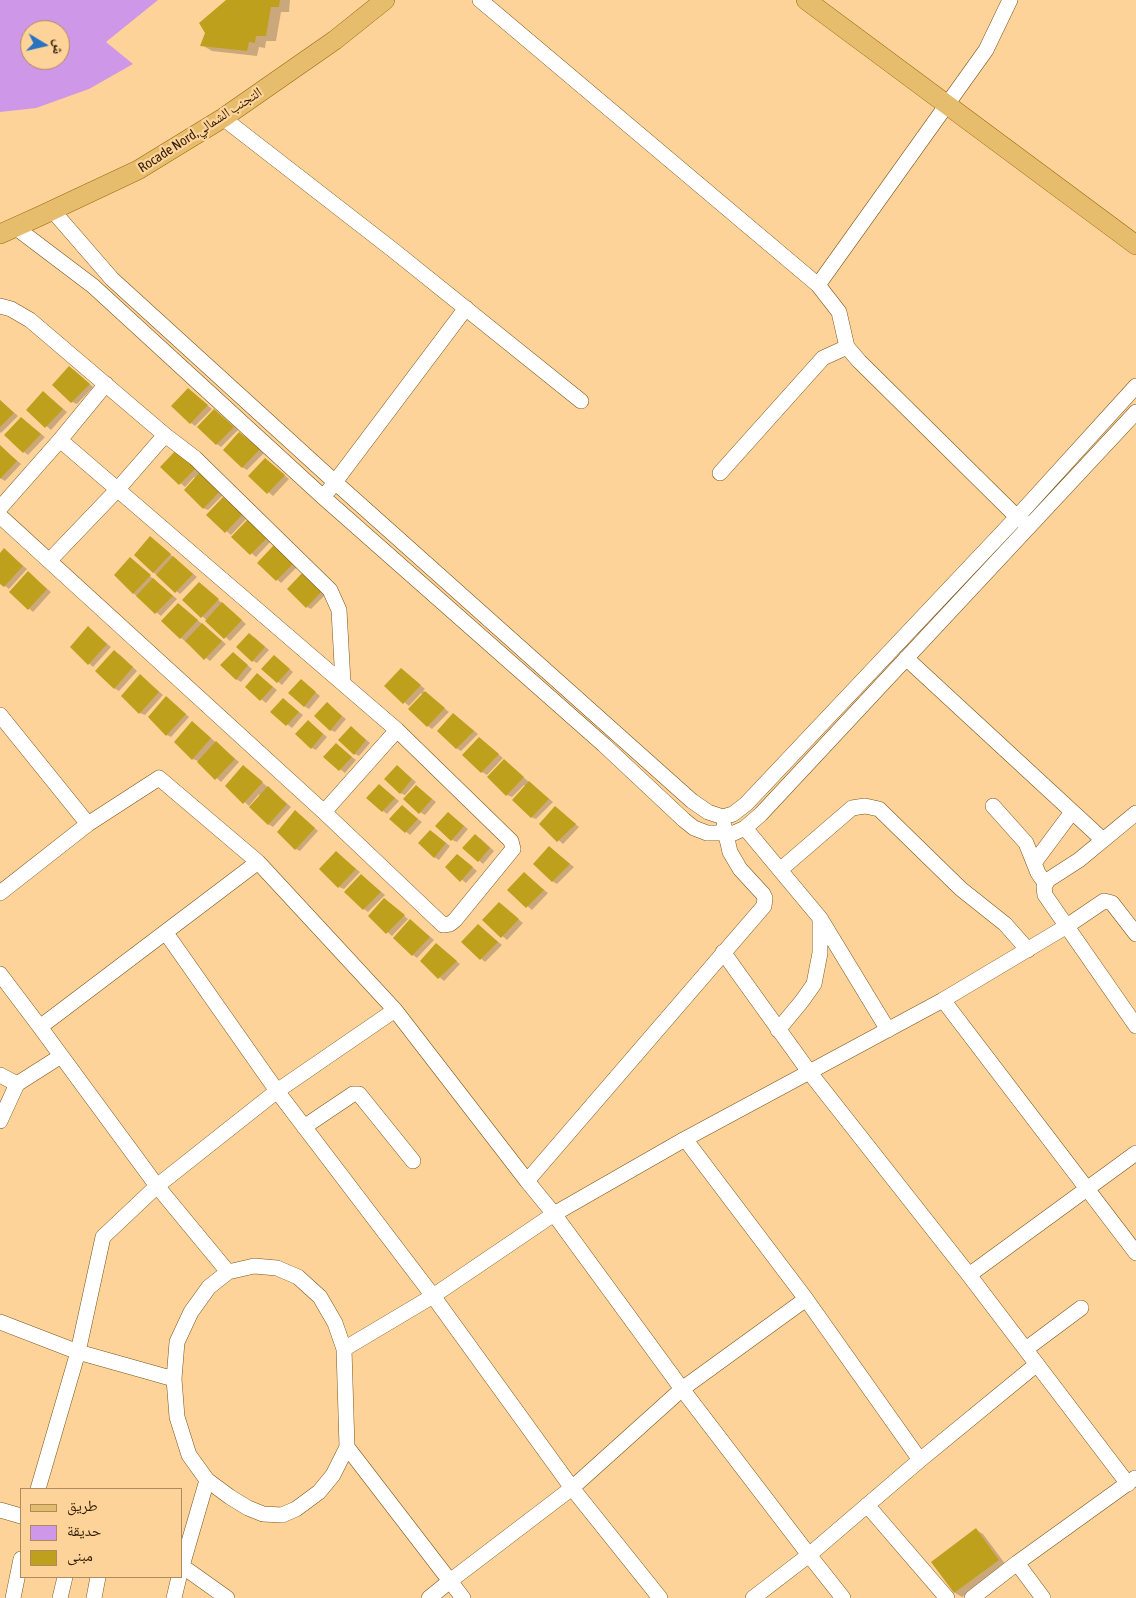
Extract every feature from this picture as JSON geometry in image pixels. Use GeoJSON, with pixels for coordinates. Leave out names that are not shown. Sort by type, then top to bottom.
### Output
{"type":"FeatureCollection","features":[{"type":"Feature","properties":{"kind":"main road","name":"Rocade Nord,التجنب الشمالي"},"geometry":{"type":"LineString","coordinates":[[7,230],[53,211],[138,170],[223,118],[334,40],[384,0]]}},
{"type":"Feature","properties":{"kind":"main road"},"geometry":{"type":"LineString","coordinates":[[806,0],[1136,245]]}},
{"type":"Feature","properties":{"kind":"street"},"geometry":{"type":"LineString","coordinates":[[480,0],[818,285],[839,312],[847,347],[859,361],[1023,522]]}},
{"type":"Feature","properties":{"kind":"street"},"geometry":{"type":"LineString","coordinates":[[818,285],[986,50],[1010,0]]}},
{"type":"Feature","properties":{"kind":"street"},"geometry":{"type":"LineString","coordinates":[[223,118],[466,308],[581,401]]}},
{"type":"Feature","properties":{"kind":"street"},"geometry":{"type":"LineString","coordinates":[[53,211],[112,279],[336,483],[692,801],[708,812],[723,817],[733,814],[746,804],[901,639],[1023,522],[1086,468],[1136,412]]}},
{"type":"Feature","properties":{"kind":"street"},"geometry":{"type":"LineString","coordinates":[[7,230],[93,286],[323,497],[604,745],[684,820],[694,828],[707,833],[734,833],[745,828],[761,814],[909,655],[1136,386]]}},
{"type":"Feature","properties":{"kind":"street"},"geometry":{"type":"LineString","coordinates":[[0,306],[11,309],[30,320],[165,435],[195,458],[330,590],[339,610],[343,683]]}},
{"type":"Feature","properties":{"kind":"street"},"geometry":{"type":"LineString","coordinates":[[323,497],[336,483],[466,308]]}},
{"type":"Feature","properties":{"kind":"street"},"geometry":{"type":"LineString","coordinates":[[720,473],[823,358],[847,347]]}},
{"type":"Feature","properties":{"kind":"street"},"geometry":{"type":"LineString","coordinates":[[0,508],[106,384]]}},
{"type":"Feature","properties":{"kind":"street"},"geometry":{"type":"LineString","coordinates":[[49,560],[117,490],[165,435]]}},
{"type":"Feature","properties":{"kind":"street"},"geometry":{"type":"LineString","coordinates":[[0,516],[324,812],[443,925],[450,924],[455,920],[513,849],[513,844],[397,730],[60,440]]}},
{"type":"Feature","properties":{"kind":"street"},"geometry":{"type":"LineString","coordinates":[[901,639],[909,655],[1103,840]]}},
{"type":"Feature","properties":{"kind":"street"},"geometry":{"type":"LineString","coordinates":[[525,675],[536,662]]}},
{"type":"Feature","properties":{"kind":"street"},"geometry":{"type":"LineString","coordinates":[[0,715],[88,824]]}},
{"type":"Feature","properties":{"kind":"street"},"geometry":{"type":"LineString","coordinates":[[324,812],[397,730]]}},
{"type":"Feature","properties":{"kind":"street"},"geometry":{"type":"LineString","coordinates":[[0,893],[88,824],[159,778],[258,862],[395,1010],[554,1214],[682,1388],[843,1598]]}},
{"type":"Feature","properties":{"kind":"street"},"geometry":{"type":"LineString","coordinates":[[780,870],[852,808],[865,806],[879,809],[961,889],[1005,924],[1028,950]]}},
{"type":"Feature","properties":{"kind":"street"},"geometry":{"type":"LineString","coordinates":[[993,806],[1026,843],[1034,864],[1045,883],[1046,895],[1136,1026]]}},
{"type":"Feature","properties":{"kind":"street"},"geometry":{"type":"LineString","coordinates":[[1034,864],[1072,812]]}},
{"type":"Feature","properties":{"kind":"street"},"geometry":{"type":"LineString","coordinates":[[1045,883],[1079,860],[1136,813]]}},
{"type":"Feature","properties":{"kind":"street"},"geometry":{"type":"LineString","coordinates":[[527,1181],[758,913],[765,902],[764,894],[740,869],[730,852],[724,834],[723,817]]}},
{"type":"Feature","properties":{"kind":"street"},"geometry":{"type":"LineString","coordinates":[[745,828],[820,918],[888,1030]]}},
{"type":"Feature","properties":{"kind":"street"},"geometry":{"type":"LineString","coordinates":[[40,1027],[258,862]]}},
{"type":"Feature","properties":{"kind":"street"},"geometry":{"type":"LineString","coordinates":[[344,1348],[433,1296],[554,1214],[685,1139],[943,1000],[1028,950],[1104,901],[1112,903],[1134,928]]}},
{"type":"Feature","properties":{"kind":"street"},"geometry":{"type":"LineString","coordinates":[[778,1030],[814,984],[820,953],[820,918]]}},
{"type":"Feature","properties":{"kind":"street"},"geometry":{"type":"LineString","coordinates":[[166,933],[277,1091],[433,1296],[572,1488],[660,1598]]}},
{"type":"Feature","properties":{"kind":"street"},"geometry":{"type":"LineString","coordinates":[[724,952],[810,1073],[1037,1364],[1132,1480],[972,1598]]}},
{"type":"Feature","properties":{"kind":"street"},"geometry":{"type":"LineString","coordinates":[[0,974],[157,1186],[228,1272]]}},
{"type":"Feature","properties":{"kind":"street"},"geometry":{"type":"LineString","coordinates":[[943,1000],[1136,1253]]}},
{"type":"Feature","properties":{"kind":"street"},"geometry":{"type":"LineString","coordinates":[[38,1488],[78,1352],[103,1237],[157,1186],[277,1091],[395,1010]]}},
{"type":"Feature","properties":{"kind":"street"},"geometry":{"type":"LineString","coordinates":[[0,1121],[17,1084],[61,1056]]}},
{"type":"Feature","properties":{"kind":"street"},"geometry":{"type":"LineString","coordinates":[[0,1075],[17,1084]]}},
{"type":"Feature","properties":{"kind":"street"},"geometry":{"type":"LineString","coordinates":[[304,1127],[353,1094],[359,1094],[413,1161]]}},
{"type":"Feature","properties":{"kind":"street"},"geometry":{"type":"LineString","coordinates":[[685,1139],[806,1299],[920,1460]]}},
{"type":"Feature","properties":{"kind":"street"},"geometry":{"type":"LineString","coordinates":[[969,1275],[1136,1154]]}},
{"type":"Feature","properties":{"kind":"street"},"geometry":{"type":"LineString","coordinates":[[254,1266],[277,1268],[298,1277],[320,1296],[335,1323],[344,1348],[347,1447],[333,1475],[319,1492],[296,1509],[282,1515],[263,1514],[248,1508],[207,1480],[189,1455],[177,1417],[174,1379],[177,1342],[191,1312],[209,1287],[228,1272],[254,1266]]}},
{"type":"Feature","properties":{"kind":"street"},"geometry":{"type":"LineString","coordinates":[[429,1598],[572,1488],[682,1388],[806,1299]]}},
{"type":"Feature","properties":{"kind":"street"},"geometry":{"type":"LineString","coordinates":[[1026,1349],[1081,1308]]}},
{"type":"Feature","properties":{"kind":"street"},"geometry":{"type":"LineString","coordinates":[[0,1322],[78,1352],[174,1379]]}},
{"type":"Feature","properties":{"kind":"street"},"geometry":{"type":"LineString","coordinates":[[753,1598],[809,1555],[920,1460],[1037,1364]]}},
{"type":"Feature","properties":{"kind":"street"},"geometry":{"type":"LineString","coordinates":[[347,1447],[463,1598]]}},
{"type":"Feature","properties":{"kind":"street"},"geometry":{"type":"LineString","coordinates":[[182,1567],[207,1480]]}},
{"type":"Feature","properties":{"kind":"street"},"geometry":{"type":"LineString","coordinates":[[867,1505],[947,1598]]}},
{"type":"Feature","properties":{"kind":"street"},"geometry":{"type":"LineString","coordinates":[[0,1510],[20,1516]]}},
{"type":"Feature","properties":{"kind":"street"},"geometry":{"type":"LineString","coordinates":[[1017,1563],[1043,1598]]}},
{"type":"Feature","properties":{"kind":"street"},"geometry":{"type":"LineString","coordinates":[[13,1598],[20,1564]]}},
{"type":"Feature","properties":{"kind":"street"},"geometry":{"type":"LineString","coordinates":[[182,1571],[227,1598]]}},
{"type":"Feature","properties":{"kind":"street"},"geometry":{"type":"LineString","coordinates":[[60,1598],[65,1578]]}},
{"type":"Feature","properties":{"kind":"street"},"geometry":{"type":"LineString","coordinates":[[94,1598],[98,1578]]}},
{"type":"Feature","properties":{"kind":"street"},"geometry":{"type":"LineString","coordinates":[[174,1598],[179,1578]]}},
{"type":"Feature","properties":{"kind":"green space"},"geometry":{"type":"Polygon","coordinates":[[[0,0],[158,0],[106,42],[133,64],[89,89],[36,108],[0,112],[0,0]]]}},
{"type":"Feature","properties":{"kind":"building"},"geometry":{"type":"Polygon","coordinates":[[[226,0],[280,0],[279,7],[271,7],[266,36],[256,36],[255,43],[249,42],[247,51],[200,46],[205,33],[199,23],[226,0]]]}},
{"type":"Feature","properties":{"kind":"building"},"geometry":{"type":"Polygon","coordinates":[[[69,366],[90,384],[71,403],[52,385],[69,366]]]}},
{"type":"Feature","properties":{"kind":"building"},"geometry":{"type":"Polygon","coordinates":[[[188,388],[208,405],[190,424],[171,406],[188,388]]]}},
{"type":"Feature","properties":{"kind":"building"},"geometry":{"type":"Polygon","coordinates":[[[43,391],[63,409],[45,428],[26,410],[43,391]]]}},
{"type":"Feature","properties":{"kind":"building"},"geometry":{"type":"Polygon","coordinates":[[[0,400],[14,413],[0,427],[0,400]]]}},
{"type":"Feature","properties":{"kind":"building"},"geometry":{"type":"Polygon","coordinates":[[[214,409],[234,427],[216,445],[197,427],[214,409]]]}},
{"type":"Feature","properties":{"kind":"building"},"geometry":{"type":"Polygon","coordinates":[[[21,417],[41,434],[23,453],[4,435],[21,417]]]}},
{"type":"Feature","properties":{"kind":"building"},"geometry":{"type":"Polygon","coordinates":[[[239,432],[260,449],[242,468],[223,450],[239,432]]]}},
{"type":"Feature","properties":{"kind":"building"},"geometry":{"type":"Polygon","coordinates":[[[0,445],[17,461],[0,479],[0,445]]]}},
{"type":"Feature","properties":{"kind":"building"},"geometry":{"type":"Polygon","coordinates":[[[177,449],[197,467],[179,485],[160,467],[177,449]]]}},
{"type":"Feature","properties":{"kind":"building"},"geometry":{"type":"Polygon","coordinates":[[[265,458],[285,475],[267,494],[248,476],[265,458]]]}},
{"type":"Feature","properties":{"kind":"building"},"geometry":{"type":"Polygon","coordinates":[[[200,472],[221,490],[203,509],[184,490],[200,472]]]}},
{"type":"Feature","properties":{"kind":"building"},"geometry":{"type":"Polygon","coordinates":[[[223,497],[243,514],[225,533],[206,515],[223,497]]]}},
{"type":"Feature","properties":{"kind":"building"},"geometry":{"type":"Polygon","coordinates":[[[248,519],[268,537],[250,555],[231,537],[248,519]]]}},
{"type":"Feature","properties":{"kind":"building"},"geometry":{"type":"Polygon","coordinates":[[[150,536],[171,554],[153,573],[134,555],[150,536]]]}},
{"type":"Feature","properties":{"kind":"building"},"geometry":{"type":"Polygon","coordinates":[[[274,545],[294,563],[276,581],[257,563],[274,545]]]}},
{"type":"Feature","properties":{"kind":"building"},"geometry":{"type":"Polygon","coordinates":[[[4,548],[23,566],[4,587],[0,584],[0,553],[4,548]]]}},
{"type":"Feature","properties":{"kind":"building"},"geometry":{"type":"Polygon","coordinates":[[[173,556],[193,574],[175,593],[156,575],[173,556]]]}},
{"type":"Feature","properties":{"kind":"building"},"geometry":{"type":"Polygon","coordinates":[[[130,557],[151,575],[133,594],[114,575],[130,557]]]}},
{"type":"Feature","properties":{"kind":"building"},"geometry":{"type":"Polygon","coordinates":[[[28,571],[47,589],[28,610],[9,592],[28,571]]]}},
{"type":"Feature","properties":{"kind":"building"},"geometry":{"type":"Polygon","coordinates":[[[304,571],[324,589],[306,608],[287,589],[304,571]]]}},
{"type":"Feature","properties":{"kind":"building"},"geometry":{"type":"Polygon","coordinates":[[[153,578],[173,596],[155,614],[136,596],[153,578]]]}},
{"type":"Feature","properties":{"kind":"building"},"geometry":{"type":"Polygon","coordinates":[[[199,582],[219,599],[201,618],[182,600],[199,582]]]}},
{"type":"Feature","properties":{"kind":"building"},"geometry":{"type":"Polygon","coordinates":[[[222,602],[242,620],[224,639],[205,621],[222,602]]]}},
{"type":"Feature","properties":{"kind":"building"},"geometry":{"type":"Polygon","coordinates":[[[178,603],[198,620],[180,639],[161,621],[178,603]]]}},
{"type":"Feature","properties":{"kind":"building"},"geometry":{"type":"Polygon","coordinates":[[[202,623],[222,641],[204,660],[185,641],[202,623]]]}},
{"type":"Feature","properties":{"kind":"building"},"geometry":{"type":"Polygon","coordinates":[[[88,626],[107,644],[88,665],[70,647],[88,626]]]}},
{"type":"Feature","properties":{"kind":"building"},"geometry":{"type":"Polygon","coordinates":[[[249,633],[265,647],[252,662],[236,647],[249,633]]]}},
{"type":"Feature","properties":{"kind":"building"},"geometry":{"type":"Polygon","coordinates":[[[114,650],[133,667],[114,689],[95,671],[114,650]]]}},
{"type":"Feature","properties":{"kind":"building"},"geometry":{"type":"Polygon","coordinates":[[[233,652],[248,665],[236,680],[220,665],[233,652]]]}},
{"type":"Feature","properties":{"kind":"building"},"geometry":{"type":"Polygon","coordinates":[[[274,655],[290,669],[277,683],[261,669],[274,655]]]}},
{"type":"Feature","properties":{"kind":"building"},"geometry":{"type":"Polygon","coordinates":[[[401,668],[421,685],[403,704],[384,686],[401,668]]]}},
{"type":"Feature","properties":{"kind":"building"},"geometry":{"type":"Polygon","coordinates":[[[257,673],[273,687],[260,701],[245,687],[257,673]]]}},
{"type":"Feature","properties":{"kind":"building"},"geometry":{"type":"Polygon","coordinates":[[[140,674],[159,692],[139,714],[121,696],[140,674]]]}},
{"type":"Feature","properties":{"kind":"building"},"geometry":{"type":"Polygon","coordinates":[[[301,679],[316,692],[304,707],[288,693],[301,679]]]}},
{"type":"Feature","properties":{"kind":"building"},"geometry":{"type":"Polygon","coordinates":[[[425,691],[445,708],[427,727],[408,709],[425,691]]]}},
{"type":"Feature","properties":{"kind":"building"},"geometry":{"type":"Polygon","coordinates":[[[166,696],[186,714],[166,736],[148,717],[166,696]]]}},
{"type":"Feature","properties":{"kind":"building"},"geometry":{"type":"Polygon","coordinates":[[[283,698],[299,712],[286,726],[270,712],[283,698]]]}},
{"type":"Feature","properties":{"kind":"building"},"geometry":{"type":"Polygon","coordinates":[[[327,702],[342,716],[330,731],[314,716],[327,702]]]}},
{"type":"Feature","properties":{"kind":"building"},"geometry":{"type":"Polygon","coordinates":[[[453,713],[474,731],[456,749],[437,731],[453,713]]]}},
{"type":"Feature","properties":{"kind":"building"},"geometry":{"type":"Polygon","coordinates":[[[308,720],[323,734],[311,749],[295,734],[308,720]]]}},
{"type":"Feature","properties":{"kind":"building"},"geometry":{"type":"Polygon","coordinates":[[[192,721],[211,738],[192,760],[174,742],[192,721]]]}},
{"type":"Feature","properties":{"kind":"building"},"geometry":{"type":"Polygon","coordinates":[[[351,726],[366,740],[354,755],[338,740],[351,726]]]}},
{"type":"Feature","properties":{"kind":"building"},"geometry":{"type":"Polygon","coordinates":[[[479,737],[499,754],[481,773],[462,755],[479,737]]]}},
{"type":"Feature","properties":{"kind":"building"},"geometry":{"type":"Polygon","coordinates":[[[216,741],[235,759],[215,780],[197,762],[216,741]]]}},
{"type":"Feature","properties":{"kind":"building"},"geometry":{"type":"Polygon","coordinates":[[[336,743],[352,757],[339,771],[323,757],[336,743]]]}},
{"type":"Feature","properties":{"kind":"building"},"geometry":{"type":"Polygon","coordinates":[[[504,759],[524,777],[506,796],[487,777],[504,759]]]}},
{"type":"Feature","properties":{"kind":"building"},"geometry":{"type":"Polygon","coordinates":[[[243,765],[263,782],[243,804],[225,786],[243,765]]]}},
{"type":"Feature","properties":{"kind":"building"},"geometry":{"type":"Polygon","coordinates":[[[397,765],[412,779],[400,794],[384,779],[397,765]]]}},
{"type":"Feature","properties":{"kind":"building"},"geometry":{"type":"Polygon","coordinates":[[[529,781],[549,799],[531,818],[512,800],[529,781]]]}},
{"type":"Feature","properties":{"kind":"building"},"geometry":{"type":"Polygon","coordinates":[[[379,784],[395,798],[382,812],[366,798],[379,784]]]}},
{"type":"Feature","properties":{"kind":"building"},"geometry":{"type":"Polygon","coordinates":[[[416,785],[432,799],[419,814],[403,799],[416,785]]]}},
{"type":"Feature","properties":{"kind":"building"},"geometry":{"type":"Polygon","coordinates":[[[268,786],[287,804],[268,825],[249,807],[268,786]]]}},
{"type":"Feature","properties":{"kind":"building"},"geometry":{"type":"Polygon","coordinates":[[[402,805],[418,819],[405,833],[389,819],[402,805]]]}},
{"type":"Feature","properties":{"kind":"building"},"geometry":{"type":"Polygon","coordinates":[[[555,806],[576,824],[557,842],[539,824],[555,806]]]}},
{"type":"Feature","properties":{"kind":"building"},"geometry":{"type":"Polygon","coordinates":[[[295,810],[315,828],[295,850],[277,832],[295,810]]]}},
{"type":"Feature","properties":{"kind":"building"},"geometry":{"type":"Polygon","coordinates":[[[448,812],[464,826],[451,841],[435,826],[448,812]]]}},
{"type":"Feature","properties":{"kind":"building"},"geometry":{"type":"Polygon","coordinates":[[[430,830],[446,843],[434,858],[418,843],[430,830]]]}},
{"type":"Feature","properties":{"kind":"building"},"geometry":{"type":"Polygon","coordinates":[[[475,834],[490,848],[478,862],[462,848],[475,834]]]}},
{"type":"Feature","properties":{"kind":"building"},"geometry":{"type":"Polygon","coordinates":[[[549,846],[570,864],[552,882],[533,864],[549,846]]]}},
{"type":"Feature","properties":{"kind":"building"},"geometry":{"type":"Polygon","coordinates":[[[336,851],[356,869],[338,888],[319,869],[336,851]]]}},
{"type":"Feature","properties":{"kind":"building"},"geometry":{"type":"Polygon","coordinates":[[[457,854],[473,867],[460,882],[445,867],[457,854]]]}},
{"type":"Feature","properties":{"kind":"building"},"geometry":{"type":"Polygon","coordinates":[[[524,872],[544,890],[526,908],[507,890],[524,872]]]}},
{"type":"Feature","properties":{"kind":"building"},"geometry":{"type":"Polygon","coordinates":[[[361,874],[381,892],[363,910],[344,892],[361,874]]]}},
{"type":"Feature","properties":{"kind":"building"},"geometry":{"type":"Polygon","coordinates":[[[384,898],[405,915],[386,934],[368,916],[384,898]]]}},
{"type":"Feature","properties":{"kind":"building"},"geometry":{"type":"Polygon","coordinates":[[[499,902],[519,919],[501,938],[482,920],[499,902]]]}},
{"type":"Feature","properties":{"kind":"building"},"geometry":{"type":"Polygon","coordinates":[[[410,919],[430,937],[412,956],[393,938],[410,919]]]}},
{"type":"Feature","properties":{"kind":"building"},"geometry":{"type":"Polygon","coordinates":[[[478,924],[498,942],[480,960],[461,942],[478,924]]]}},
{"type":"Feature","properties":{"kind":"building"},"geometry":{"type":"Polygon","coordinates":[[[436,943],[457,961],[438,979],[420,961],[436,943]]]}},
{"type":"Feature","properties":{"kind":"building"},"geometry":{"type":"Polygon","coordinates":[[[976,1528],[999,1560],[954,1593],[931,1562],[976,1528]]]}}]}
